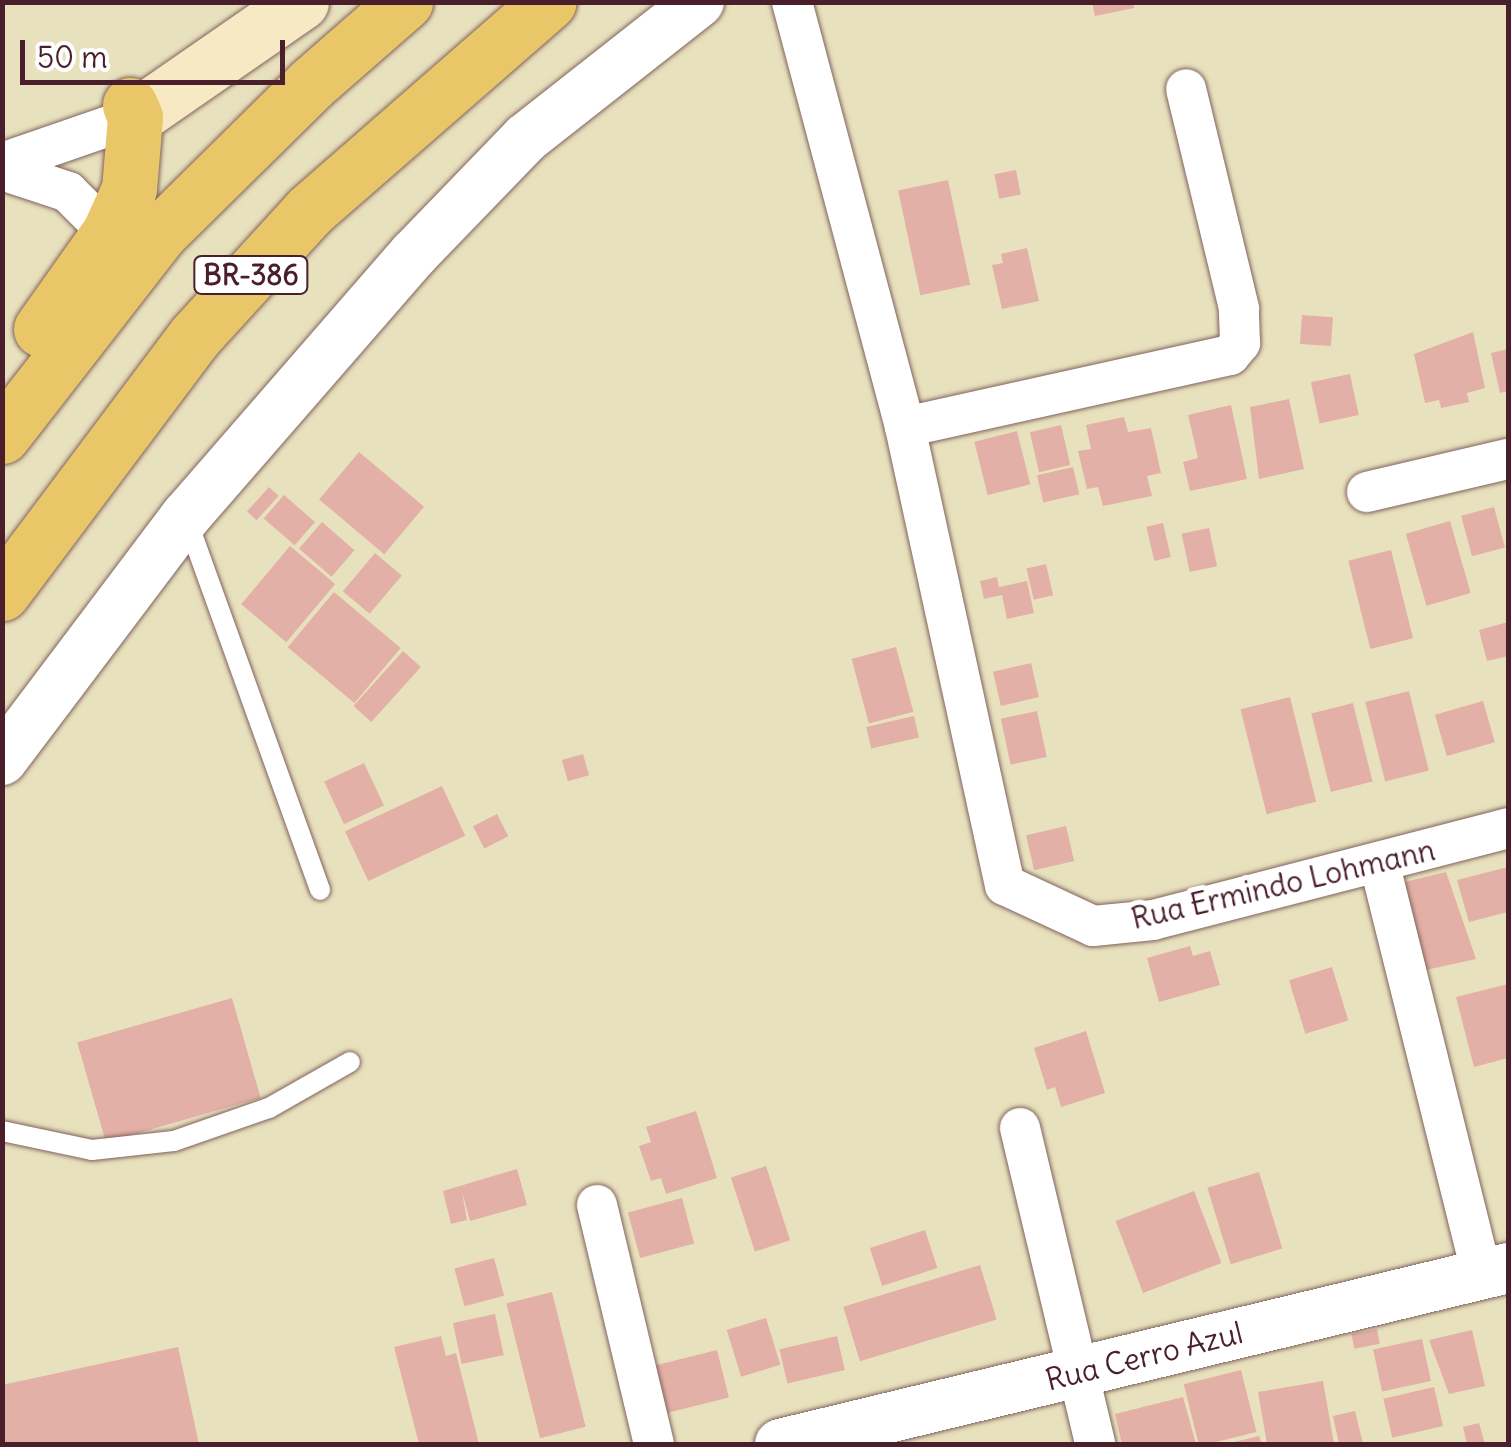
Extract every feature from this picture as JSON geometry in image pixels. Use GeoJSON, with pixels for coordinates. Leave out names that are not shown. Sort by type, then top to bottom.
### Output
{"type":"FeatureCollection","features":[{"type":"Feature","properties":{"kind":"highway","name":"BR-386"},"geometry":{"type":"LineString","coordinates":[[2,436],[160,233],[311,84],[406,2]]}},
{"type":"Feature","properties":{"kind":"highway","name":"BR-386"},"geometry":{"type":"LineString","coordinates":[[2,593],[195,336],[296,225],[549,2]]}},
{"type":"Feature","properties":{"kind":"highway"},"geometry":{"type":"LineString","coordinates":[[2,380],[109,232],[129,189],[132,111]]}},
{"type":"Feature","properties":{"kind":"main road"},"geometry":{"type":"LineString","coordinates":[[132,111],[264,2]]}},
{"type":"Feature","properties":{"kind":"main road"},"geometry":{"type":"LineString","coordinates":[[132,111],[300,2]]}},
{"type":"Feature","properties":{"kind":"street"},"geometry":{"type":"LineString","coordinates":[[2,760],[186,516],[288,392],[526,138],[699,2]]}},
{"type":"Feature","properties":{"kind":"street"},"geometry":{"type":"LineString","coordinates":[[792,2],[904,427],[1230,354],[1240,343],[1238,308],[1186,89]]}},
{"type":"Feature","properties":{"kind":"street"},"geometry":{"type":"LineString","coordinates":[[2,153],[132,111]]}},
{"type":"Feature","properties":{"kind":"street"},"geometry":{"type":"LineString","coordinates":[[2,167],[132,111]]}},
{"type":"Feature","properties":{"kind":"street"},"geometry":{"type":"LineString","coordinates":[[2,167],[68,192],[109,232]]}},
{"type":"Feature","properties":{"kind":"street","name":"Rua Ermindo Lohmann"},"geometry":{"type":"LineString","coordinates":[[904,427],[1005,886],[1093,926],[1152,920],[1508,828]]}},
{"type":"Feature","properties":{"kind":"street"},"geometry":{"type":"LineString","coordinates":[[1367,492],[1508,459]]}},
{"type":"Feature","properties":{"kind":"street"},"geometry":{"type":"LineString","coordinates":[[1378,862],[1496,1271]]}},
{"type":"Feature","properties":{"kind":"street"},"geometry":{"type":"LineString","coordinates":[[1020,1128],[1095,1444]]}},
{"type":"Feature","properties":{"kind":"street"},"geometry":{"type":"LineString","coordinates":[[597,1204],[654,1444]]}},
{"type":"Feature","properties":{"kind":"street","name":"Rua Cerro Azul"},"geometry":{"type":"LineString","coordinates":[[780,1444],[1496,1271]]}},
{"type":"Feature","properties":{"kind":"lane"},"geometry":{"type":"LineString","coordinates":[[186,516],[320,890]]}},
{"type":"Feature","properties":{"kind":"lane"},"geometry":{"type":"LineString","coordinates":[[2,1131],[92,1150],[174,1141],[269,1108],[350,1062]]}},
{"type":"Feature","properties":{"kind":"building"},"geometry":{"type":"Polygon","coordinates":[[[1092,2],[1133,2],[1134,8],[1095,16],[1092,2]]]}},
{"type":"Feature","properties":{"kind":"building"},"geometry":{"type":"Polygon","coordinates":[[[1016,170],[1021,195],[999,199],[994,174],[1016,170]]]}},
{"type":"Feature","properties":{"kind":"building"},"geometry":{"type":"Polygon","coordinates":[[[948,180],[970,285],[920,295],[898,191],[948,180]]]}},
{"type":"Feature","properties":{"kind":"building"},"geometry":{"type":"Polygon","coordinates":[[[1027,248],[1039,301],[1002,309],[992,265],[1003,263],[1001,254],[1027,248]]]}},
{"type":"Feature","properties":{"kind":"building"},"geometry":{"type":"Polygon","coordinates":[[[1302,315],[1333,317],[1331,346],[1300,344],[1302,315]]]}},
{"type":"Feature","properties":{"kind":"building"},"geometry":{"type":"Polygon","coordinates":[[[1473,332],[1485,388],[1467,393],[1469,402],[1441,408],[1439,400],[1425,403],[1414,354],[1473,332]]]}},
{"type":"Feature","properties":{"kind":"building"},"geometry":{"type":"Polygon","coordinates":[[[1508,349],[1508,391],[1500,393],[1491,353],[1508,349]]]}},
{"type":"Feature","properties":{"kind":"building"},"geometry":{"type":"Polygon","coordinates":[[[1350,374],[1359,415],[1320,423],[1311,382],[1350,374]]]}},
{"type":"Feature","properties":{"kind":"building"},"geometry":{"type":"Polygon","coordinates":[[[1289,399],[1304,469],[1259,479],[1250,407],[1289,399]]]}},
{"type":"Feature","properties":{"kind":"building"},"geometry":{"type":"Polygon","coordinates":[[[1231,405],[1247,479],[1190,491],[1183,462],[1198,458],[1188,415],[1231,405]]]}},
{"type":"Feature","properties":{"kind":"building"},"geometry":{"type":"Polygon","coordinates":[[[1124,417],[1128,432],[1151,428],[1161,473],[1147,476],[1152,496],[1103,506],[1098,487],[1087,489],[1078,451],[1091,449],[1086,425],[1124,417]]]}},
{"type":"Feature","properties":{"kind":"building"},"geometry":{"type":"Polygon","coordinates":[[[1061,425],[1070,465],[1039,472],[1030,432],[1061,425]]]}},
{"type":"Feature","properties":{"kind":"building"},"geometry":{"type":"Polygon","coordinates":[[[1017,431],[1030,484],[988,495],[974,442],[1017,431]]]}},
{"type":"Feature","properties":{"kind":"building"},"geometry":{"type":"Polygon","coordinates":[[[359,452],[424,507],[384,554],[319,499],[359,452]]]}},
{"type":"Feature","properties":{"kind":"building"},"geometry":{"type":"Polygon","coordinates":[[[1073,467],[1079,494],[1043,503],[1037,475],[1073,467]]]}},
{"type":"Feature","properties":{"kind":"building"},"geometry":{"type":"Polygon","coordinates":[[[269,487],[279,496],[257,520],[247,512],[269,487]]]}},
{"type":"Feature","properties":{"kind":"building"},"geometry":{"type":"Polygon","coordinates":[[[284,495],[315,522],[295,545],[264,518],[284,495]]]}},
{"type":"Feature","properties":{"kind":"building"},"geometry":{"type":"Polygon","coordinates":[[[1494,507],[1505,548],[1472,556],[1461,516],[1494,507]]]}},
{"type":"Feature","properties":{"kind":"building"},"geometry":{"type":"Polygon","coordinates":[[[1450,521],[1471,593],[1426,606],[1406,534],[1450,521]]]}},
{"type":"Feature","properties":{"kind":"building"},"geometry":{"type":"Polygon","coordinates":[[[322,522],[354,550],[331,577],[299,548],[322,522]]]}},
{"type":"Feature","properties":{"kind":"building"},"geometry":{"type":"Polygon","coordinates":[[[1163,523],[1171,557],[1154,561],[1146,527],[1163,523]]]}},
{"type":"Feature","properties":{"kind":"building"},"geometry":{"type":"Polygon","coordinates":[[[1209,528],[1217,566],[1190,572],[1182,534],[1209,528]]]}},
{"type":"Feature","properties":{"kind":"building"},"geometry":{"type":"Polygon","coordinates":[[[290,546],[335,584],[286,642],[241,604],[290,546]]]}},
{"type":"Feature","properties":{"kind":"building"},"geometry":{"type":"Polygon","coordinates":[[[1391,550],[1413,638],[1370,649],[1348,561],[1391,550]]]}},
{"type":"Feature","properties":{"kind":"building"},"geometry":{"type":"Polygon","coordinates":[[[375,553],[402,575],[370,614],[343,591],[375,553]]]}},
{"type":"Feature","properties":{"kind":"building"},"geometry":{"type":"Polygon","coordinates":[[[1046,564],[1053,595],[1034,600],[1027,568],[1046,564]]]}},
{"type":"Feature","properties":{"kind":"building"},"geometry":{"type":"Polygon","coordinates":[[[997,577],[999,587],[1027,581],[1034,613],[1007,619],[1002,595],[984,599],[980,581],[997,577]]]}},
{"type":"Feature","properties":{"kind":"building"},"geometry":{"type":"Polygon","coordinates":[[[334,592],[401,648],[354,703],[288,647],[334,592]]]}},
{"type":"Feature","properties":{"kind":"building"},"geometry":{"type":"Polygon","coordinates":[[[1508,622],[1508,656],[1487,661],[1479,630],[1508,622]]]}},
{"type":"Feature","properties":{"kind":"building"},"geometry":{"type":"Polygon","coordinates":[[[896,647],[913,712],[869,724],[852,659],[896,647]]]}},
{"type":"Feature","properties":{"kind":"building"},"geometry":{"type":"Polygon","coordinates":[[[403,651],[421,667],[371,722],[353,706],[403,651]]]}},
{"type":"Feature","properties":{"kind":"building"},"geometry":{"type":"Polygon","coordinates":[[[1031,663],[1039,697],[1001,706],[993,672],[1031,663]]]}},
{"type":"Feature","properties":{"kind":"building"},"geometry":{"type":"Polygon","coordinates":[[[1409,691],[1429,771],[1385,781],[1365,702],[1409,691]]]}},
{"type":"Feature","properties":{"kind":"building"},"geometry":{"type":"Polygon","coordinates":[[[1290,697],[1316,802],[1267,814],[1241,709],[1290,697]]]}},
{"type":"Feature","properties":{"kind":"building"},"geometry":{"type":"Polygon","coordinates":[[[1483,701],[1495,742],[1447,756],[1435,715],[1483,701]]]}},
{"type":"Feature","properties":{"kind":"building"},"geometry":{"type":"Polygon","coordinates":[[[1353,703],[1373,782],[1331,792],[1311,713],[1353,703]]]}},
{"type":"Feature","properties":{"kind":"building"},"geometry":{"type":"Polygon","coordinates":[[[1037,711],[1047,757],[1011,765],[1001,719],[1037,711]]]}},
{"type":"Feature","properties":{"kind":"building"},"geometry":{"type":"Polygon","coordinates":[[[914,716],[919,737],[871,748],[866,727],[914,716]]]}},
{"type":"Feature","properties":{"kind":"building"},"geometry":{"type":"Polygon","coordinates":[[[583,754],[589,775],[568,781],[562,760],[583,754]]]}},
{"type":"Feature","properties":{"kind":"building"},"geometry":{"type":"Polygon","coordinates":[[[364,763],[384,806],[344,824],[324,782],[364,763]]]}},
{"type":"Feature","properties":{"kind":"building"},"geometry":{"type":"Polygon","coordinates":[[[442,786],[465,836],[368,881],[345,831],[442,786]]]}},
{"type":"Feature","properties":{"kind":"building"},"geometry":{"type":"Polygon","coordinates":[[[497,814],[508,836],[484,849],[473,826],[497,814]]]}},
{"type":"Feature","properties":{"kind":"building"},"geometry":{"type":"Polygon","coordinates":[[[1066,826],[1074,861],[1034,870],[1026,835],[1066,826]]]}},
{"type":"Feature","properties":{"kind":"building"},"geometry":{"type":"Polygon","coordinates":[[[1508,867],[1508,912],[1469,922],[1457,880],[1508,867]]]}},
{"type":"Feature","properties":{"kind":"building"},"geometry":{"type":"Polygon","coordinates":[[[1446,872],[1476,959],[1426,970],[1405,882],[1446,872]]]}},
{"type":"Feature","properties":{"kind":"building"},"geometry":{"type":"Polygon","coordinates":[[[1190,946],[1193,956],[1210,951],[1220,985],[1159,1002],[1147,958],[1190,946]]]}},
{"type":"Feature","properties":{"kind":"building"},"geometry":{"type":"Polygon","coordinates":[[[1332,967],[1348,1021],[1305,1034],[1289,980],[1332,967]]]}},
{"type":"Feature","properties":{"kind":"building"},"geometry":{"type":"Polygon","coordinates":[[[1508,984],[1508,1058],[1474,1067],[1456,997],[1508,984]]]}},
{"type":"Feature","properties":{"kind":"building"},"geometry":{"type":"Polygon","coordinates":[[[232,998],[261,1098],[106,1142],[77,1042],[232,998]]]}},
{"type":"Feature","properties":{"kind":"building"},"geometry":{"type":"Polygon","coordinates":[[[1086,1031],[1105,1093],[1061,1107],[1055,1087],[1047,1090],[1034,1048],[1086,1031]]]}},
{"type":"Feature","properties":{"kind":"building"},"geometry":{"type":"Polygon","coordinates":[[[696,1111],[717,1178],[666,1194],[661,1178],[651,1181],[639,1146],[651,1142],[646,1127],[696,1111]]]}},
{"type":"Feature","properties":{"kind":"building"},"geometry":{"type":"Polygon","coordinates":[[[766,1166],[790,1240],[755,1252],[731,1177],[766,1166]]]}},
{"type":"Feature","properties":{"kind":"building"},"geometry":{"type":"Polygon","coordinates":[[[517,1169],[527,1205],[470,1221],[462,1192],[467,1220],[451,1224],[443,1191],[517,1169]]]}},
{"type":"Feature","properties":{"kind":"building"},"geometry":{"type":"Polygon","coordinates":[[[1259,1172],[1282,1249],[1231,1264],[1207,1188],[1259,1172]]]}},
{"type":"Feature","properties":{"kind":"building"},"geometry":{"type":"Polygon","coordinates":[[[1194,1191],[1222,1263],[1143,1293],[1116,1221],[1194,1191]]]}},
{"type":"Feature","properties":{"kind":"building"},"geometry":{"type":"Polygon","coordinates":[[[682,1198],[694,1243],[640,1258],[628,1212],[682,1198]]]}},
{"type":"Feature","properties":{"kind":"building"},"geometry":{"type":"Polygon","coordinates":[[[925,1230],[937,1268],[882,1286],[870,1248],[925,1230]]]}},
{"type":"Feature","properties":{"kind":"building"},"geometry":{"type":"Polygon","coordinates":[[[494,1258],[504,1296],[464,1306],[454,1269],[494,1258]]]}},
{"type":"Feature","properties":{"kind":"building"},"geometry":{"type":"Polygon","coordinates":[[[980,1265],[997,1320],[860,1361],[843,1307],[980,1265]]]}},
{"type":"Feature","properties":{"kind":"building"},"geometry":{"type":"Polygon","coordinates":[[[552,1292],[586,1427],[540,1438],[506,1303],[552,1292]]]}},
{"type":"Feature","properties":{"kind":"building"},"geometry":{"type":"Polygon","coordinates":[[[495,1314],[504,1355],[462,1364],[453,1323],[495,1314]]]}},
{"type":"Feature","properties":{"kind":"building"},"geometry":{"type":"Polygon","coordinates":[[[766,1318],[780,1365],[741,1377],[727,1330],[766,1318]]]}},
{"type":"Feature","properties":{"kind":"building"},"geometry":{"type":"Polygon","coordinates":[[[1377,1329],[1380,1344],[1354,1349],[1351,1334],[1377,1329]]]}},
{"type":"Feature","properties":{"kind":"building"},"geometry":{"type":"Polygon","coordinates":[[[1472,1330],[1485,1386],[1449,1394],[1429,1340],[1472,1330]]]}},
{"type":"Feature","properties":{"kind":"building"},"geometry":{"type":"Polygon","coordinates":[[[441,1336],[446,1356],[456,1353],[479,1444],[419,1444],[394,1347],[441,1336]]]}},
{"type":"Feature","properties":{"kind":"building"},"geometry":{"type":"Polygon","coordinates":[[[837,1336],[845,1370],[787,1383],[780,1349],[837,1336]]]}},
{"type":"Feature","properties":{"kind":"building"},"geometry":{"type":"Polygon","coordinates":[[[1422,1339],[1431,1381],[1382,1391],[1373,1349],[1422,1339]]]}},
{"type":"Feature","properties":{"kind":"building"},"geometry":{"type":"Polygon","coordinates":[[[178,1347],[199,1444],[2,1444],[2,1385],[178,1347]]]}},
{"type":"Feature","properties":{"kind":"building"},"geometry":{"type":"Polygon","coordinates":[[[717,1350],[729,1398],[667,1413],[655,1365],[717,1350]]]}},
{"type":"Feature","properties":{"kind":"building"},"geometry":{"type":"Polygon","coordinates":[[[1241,1370],[1256,1432],[1199,1444],[1184,1384],[1241,1370]]]}},
{"type":"Feature","properties":{"kind":"building"},"geometry":{"type":"Polygon","coordinates":[[[1323,1381],[1334,1444],[1267,1444],[1258,1392],[1323,1381]]]}},
{"type":"Feature","properties":{"kind":"building"},"geometry":{"type":"Polygon","coordinates":[[[1434,1387],[1443,1426],[1392,1438],[1383,1399],[1434,1387]]]}},
{"type":"Feature","properties":{"kind":"building"},"geometry":{"type":"Polygon","coordinates":[[[1183,1397],[1196,1444],[1122,1444],[1115,1414],[1183,1397]]]}},
{"type":"Feature","properties":{"kind":"building"},"geometry":{"type":"Polygon","coordinates":[[[1355,1411],[1363,1444],[1339,1444],[1333,1416],[1355,1411]]]}},
{"type":"Feature","properties":{"kind":"building"},"geometry":{"type":"Polygon","coordinates":[[[1479,1423],[1485,1444],[1467,1444],[1463,1427],[1479,1423]]]}},
{"type":"Feature","properties":{"kind":"building"},"geometry":{"type":"Polygon","coordinates":[[[1259,1436],[1262,1444],[1230,1444],[1230,1443],[1259,1436]]]}}]}
